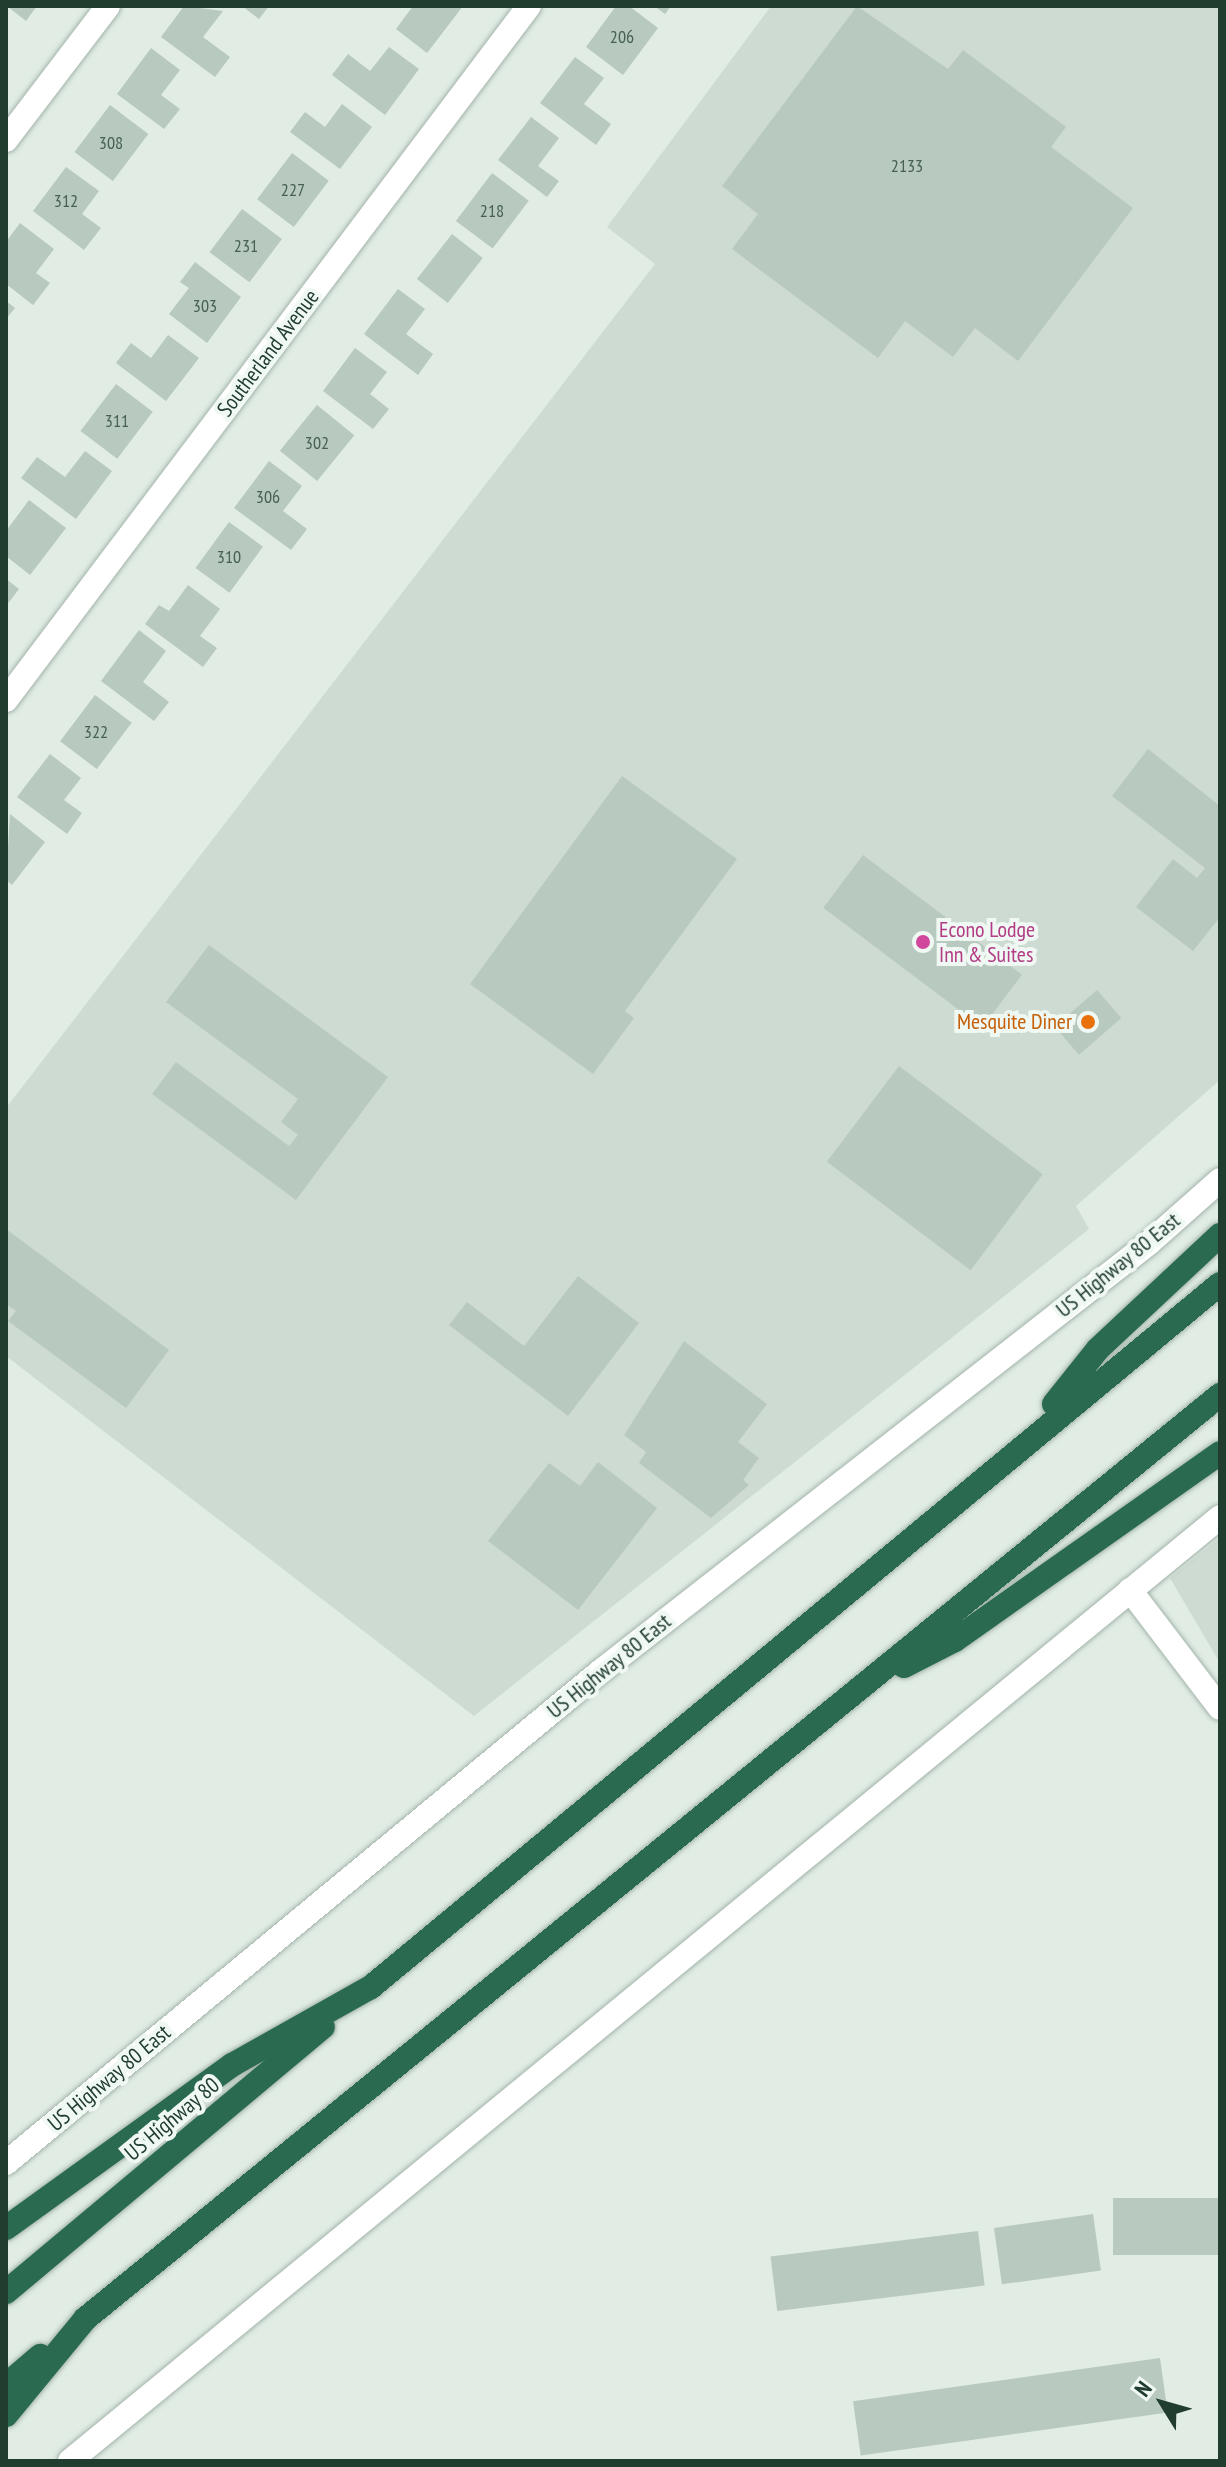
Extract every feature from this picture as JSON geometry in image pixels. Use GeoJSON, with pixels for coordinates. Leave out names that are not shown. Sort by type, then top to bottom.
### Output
{"type":"FeatureCollection","features":[{"type":"Feature","properties":{"kind":"highway"},"geometry":{"type":"LineString","coordinates":[[1022,1443],[1098,1349],[1220,1235]]}},
{"type":"Feature","properties":{"kind":"highway"},"geometry":{"type":"LineString","coordinates":[[6,2228],[232,2065],[371,1987],[1022,1443],[1220,1284]]}},
{"type":"Feature","properties":{"kind":"highway"},"geometry":{"type":"LineString","coordinates":[[6,2385],[1220,1395]]}},
{"type":"Feature","properties":{"kind":"highway"},"geometry":{"type":"LineString","coordinates":[[862,1687],[955,1640],[1220,1453]]}},
{"type":"Feature","properties":{"kind":"highway","name":"US Highway 80"},"geometry":{"type":"LineString","coordinates":[[6,2292],[371,1987]]}},
{"type":"Feature","properties":{"kind":"highway"},"geometry":{"type":"LineString","coordinates":[[6,2415],[85,2319]]}},
{"type":"Feature","properties":{"kind":"main road"},"geometry":{"type":"LineString","coordinates":[[6,140],[108,6]]}},
{"type":"Feature","properties":{"kind":"main road","name":"Southerland Avenue"},"geometry":{"type":"LineString","coordinates":[[6,700],[529,6]]}},
{"type":"Feature","properties":{"kind":"main road","name":"US Highway 80 East"},"geometry":{"type":"LineString","coordinates":[[6,2163],[601,1671],[1220,1180]]}},
{"type":"Feature","properties":{"kind":"main road"},"geometry":{"type":"LineString","coordinates":[[70,2461],[1220,1517]]}},
{"type":"Feature","properties":{"kind":"main road"},"geometry":{"type":"LineString","coordinates":[[1130,1590],[1220,1708]]}},
{"type":"Feature","properties":{"kind":"shaded area"},"geometry":{"type":"Polygon","coordinates":[[[771,6],[1220,6],[1220,1080],[1076,1206],[1089,1229],[474,1716],[6,1356],[6,1108],[655,264],[607,227],[771,6]]]}},
{"type":"Feature","properties":{"kind":"shaded area"},"geometry":{"type":"Polygon","coordinates":[[[1220,1538],[1220,1663],[1170,1578],[1220,1538]]]}},
{"type":"Feature","properties":{"kind":"building"},"geometry":{"type":"Polygon","coordinates":[[[7,6],[37,6],[26,21],[7,6]]]}},
{"type":"Feature","properties":{"kind":"building"},"geometry":{"type":"Polygon","coordinates":[[[184,6],[223,11],[203,37],[230,57],[215,77],[161,37],[184,6]]]}},
{"type":"Feature","properties":{"kind":"building"},"geometry":{"type":"Polygon","coordinates":[[[242,6],[269,6],[259,19],[242,6]]]}},
{"type":"Feature","properties":{"kind":"building"},"geometry":{"type":"Polygon","coordinates":[[[413,6],[463,6],[427,53],[396,29],[413,6]]]}},
{"type":"Feature","properties":{"kind":"building"},"geometry":{"type":"Polygon","coordinates":[[[616,6],[629,6],[658,28],[623,75],[586,47],[616,6]]]}},
{"type":"Feature","properties":{"kind":"building"},"geometry":{"type":"Polygon","coordinates":[[[654,6],[671,6],[665,14],[654,6]]]}},
{"type":"Feature","properties":{"kind":"building"},"geometry":{"type":"Polygon","coordinates":[[[857,6],[948,69],[963,50],[1066,127],[1051,147],[1133,208],[1018,361],[975,328],[953,357],[905,321],[878,358],[732,249],[758,214],[722,186],[857,6]]]}},
{"type":"Feature","properties":{"kind":"building"},"geometry":{"type":"Polygon","coordinates":[[[389,47],[419,69],[385,115],[332,75],[348,54],[370,71],[389,47]]]}},
{"type":"Feature","properties":{"kind":"building"},"geometry":{"type":"Polygon","coordinates":[[[151,48],[180,70],[161,95],[180,109],[164,129],[117,94],[151,48]]]}},
{"type":"Feature","properties":{"kind":"building"},"geometry":{"type":"Polygon","coordinates":[[[575,57],[604,78],[584,104],[611,124],[596,145],[540,103],[575,57]]]}},
{"type":"Feature","properties":{"kind":"building"},"geometry":{"type":"Polygon","coordinates":[[[342,104],[372,127],[340,169],[290,132],[305,112],[325,127],[342,104]]]}},
{"type":"Feature","properties":{"kind":"building"},"geometry":{"type":"Polygon","coordinates":[[[110,105],[148,134],[113,181],[74,152],[110,105]]]}},
{"type":"Feature","properties":{"kind":"building"},"geometry":{"type":"Polygon","coordinates":[[[531,117],[559,138],[538,166],[559,181],[547,197],[498,160],[531,117]]]}},
{"type":"Feature","properties":{"kind":"building"},"geometry":{"type":"Polygon","coordinates":[[[292,153],[329,181],[294,227],[257,199],[292,153]]]}},
{"type":"Feature","properties":{"kind":"building"},"geometry":{"type":"Polygon","coordinates":[[[66,167],[99,191],[82,214],[101,228],[84,250],[33,211],[66,167]]]}},
{"type":"Feature","properties":{"kind":"building"},"geometry":{"type":"Polygon","coordinates":[[[492,173],[529,201],[493,249],[456,221],[492,173]]]}},
{"type":"Feature","properties":{"kind":"building"},"geometry":{"type":"Polygon","coordinates":[[[242,209],[282,239],[249,282],[210,252],[242,209]]]}},
{"type":"Feature","properties":{"kind":"building"},"geometry":{"type":"Polygon","coordinates":[[[20,223],[54,249],[36,273],[50,283],[33,305],[6,284],[6,242],[20,223]]]}},
{"type":"Feature","properties":{"kind":"building"},"geometry":{"type":"Polygon","coordinates":[[[452,234],[483,258],[448,303],[417,279],[452,234]]]}},
{"type":"Feature","properties":{"kind":"building"},"geometry":{"type":"Polygon","coordinates":[[[195,262],[241,297],[207,343],[169,314],[189,288],[180,282],[195,262]]]}},
{"type":"Feature","properties":{"kind":"building"},"geometry":{"type":"Polygon","coordinates":[[[398,289],[425,309],[406,334],[433,354],[418,375],[364,334],[398,289]]]}},
{"type":"Feature","properties":{"kind":"building"},"geometry":{"type":"Polygon","coordinates":[[[6,301],[15,308],[6,319],[6,301]]]}},
{"type":"Feature","properties":{"kind":"building"},"geometry":{"type":"Polygon","coordinates":[[[168,335],[199,358],[166,401],[116,363],[131,343],[151,358],[168,335]]]}},
{"type":"Feature","properties":{"kind":"building"},"geometry":{"type":"Polygon","coordinates":[[[355,348],[387,372],[370,394],[389,409],[373,429],[323,391],[355,348]]]}},
{"type":"Feature","properties":{"kind":"building"},"geometry":{"type":"Polygon","coordinates":[[[116,384],[153,412],[117,459],[80,431],[116,384]]]}},
{"type":"Feature","properties":{"kind":"building"},"geometry":{"type":"Polygon","coordinates":[[[317,405],[354,435],[317,481],[280,451],[317,405]]]}},
{"type":"Feature","properties":{"kind":"building"},"geometry":{"type":"Polygon","coordinates":[[[85,451],[112,471],[76,519],[21,478],[37,457],[65,477],[85,451]]]}},
{"type":"Feature","properties":{"kind":"building"},"geometry":{"type":"Polygon","coordinates":[[[269,461],[302,486],[283,511],[307,529],[291,550],[234,508],[269,461]]]}},
{"type":"Feature","properties":{"kind":"building"},"geometry":{"type":"Polygon","coordinates":[[[29,500],[66,528],[30,575],[6,556],[6,531],[29,500]]]}},
{"type":"Feature","properties":{"kind":"building"},"geometry":{"type":"Polygon","coordinates":[[[229,522],[263,547],[229,593],[195,568],[229,522]]]}},
{"type":"Feature","properties":{"kind":"building"},"geometry":{"type":"Polygon","coordinates":[[[6,579],[19,589],[6,606],[6,579]]]}},
{"type":"Feature","properties":{"kind":"building"},"geometry":{"type":"Polygon","coordinates":[[[188,585],[220,609],[200,636],[217,648],[203,667],[145,624],[159,605],[169,611],[188,585]]]}},
{"type":"Feature","properties":{"kind":"building"},"geometry":{"type":"Polygon","coordinates":[[[139,630],[166,651],[143,682],[169,702],[154,721],[101,681],[139,630]]]}},
{"type":"Feature","properties":{"kind":"building"},"geometry":{"type":"Polygon","coordinates":[[[95,695],[132,723],[97,769],[60,741],[95,695]]]}},
{"type":"Feature","properties":{"kind":"building"},"geometry":{"type":"Polygon","coordinates":[[[1148,749],[1220,806],[1220,917],[1193,951],[1136,907],[1173,859],[1197,878],[1205,868],[1112,796],[1148,749]]]}},
{"type":"Feature","properties":{"kind":"building"},"geometry":{"type":"Polygon","coordinates":[[[50,754],[81,778],[64,800],[82,813],[67,834],[17,797],[50,754]]]}},
{"type":"Feature","properties":{"kind":"building"},"geometry":{"type":"Polygon","coordinates":[[[622,776],[737,859],[625,1011],[634,1018],[593,1074],[470,984],[622,776]]]}},
{"type":"Feature","properties":{"kind":"building"},"geometry":{"type":"Polygon","coordinates":[[[10,814],[45,842],[12,885],[6,880],[10,814]]]}},
{"type":"Feature","properties":{"kind":"building","name":"Econo Lodge Inn & Suites"},"geometry":{"type":"Polygon","coordinates":[[[863,855],[1022,975],[982,1027],[823,908],[863,855]]]}},
{"type":"Feature","properties":{"kind":"building"},"geometry":{"type":"Polygon","coordinates":[[[209,945],[388,1077],[296,1200],[152,1094],[176,1062],[289,1146],[298,1135],[281,1122],[298,1099],[166,1002],[209,945]]]}},
{"type":"Feature","properties":{"kind":"building","name":"Mesquite Diner"},"geometry":{"type":"Polygon","coordinates":[[[1097,990],[1121,1018],[1079,1055],[1055,1027],[1097,990]]]}},
{"type":"Feature","properties":{"kind":"building"},"geometry":{"type":"Polygon","coordinates":[[[899,1066],[1043,1174],[971,1270],[827,1162],[899,1066]]]}},
{"type":"Feature","properties":{"kind":"building"},"geometry":{"type":"Polygon","coordinates":[[[6,1229],[169,1350],[126,1408],[8,1321],[16,1311],[6,1304],[6,1229]]]}},
{"type":"Feature","properties":{"kind":"building"},"geometry":{"type":"Polygon","coordinates":[[[578,1276],[639,1323],[568,1416],[449,1325],[467,1302],[524,1346],[578,1276]]]}},
{"type":"Feature","properties":{"kind":"building"},"geometry":{"type":"Polygon","coordinates":[[[684,1341],[767,1404],[738,1442],[759,1458],[743,1480],[749,1485],[711,1518],[639,1463],[646,1452],[624,1435],[684,1341]]]}},
{"type":"Feature","properties":{"kind":"building"},"geometry":{"type":"Polygon","coordinates":[[[598,1462],[657,1508],[578,1610],[488,1541],[549,1463],[580,1486],[598,1462]]]}},
{"type":"Feature","properties":{"kind":"building"},"geometry":{"type":"Polygon","coordinates":[[[1113,2198],[1220,2198],[1220,2255],[1113,2255],[1113,2198]]]}},
{"type":"Feature","properties":{"kind":"building"},"geometry":{"type":"Polygon","coordinates":[[[1093,2214],[1101,2270],[1002,2284],[994,2228],[1093,2214]]]}},
{"type":"Feature","properties":{"kind":"building"},"geometry":{"type":"Polygon","coordinates":[[[978,2231],[985,2286],[777,2311],[771,2256],[978,2231]]]}},
{"type":"Feature","properties":{"kind":"building"},"geometry":{"type":"Polygon","coordinates":[[[1160,2358],[1168,2412],[861,2456],[853,2401],[1160,2358]]]}},
{"type":"Feature","properties":{"kind":"place","name":"Econo Lodge Inn & Suites"},"geometry":{"type":"Point","coordinates":[923,942]}},
{"type":"Feature","properties":{"kind":"place","name":"Mesquite Diner"},"geometry":{"type":"Point","coordinates":[1088,1022]}}]}
